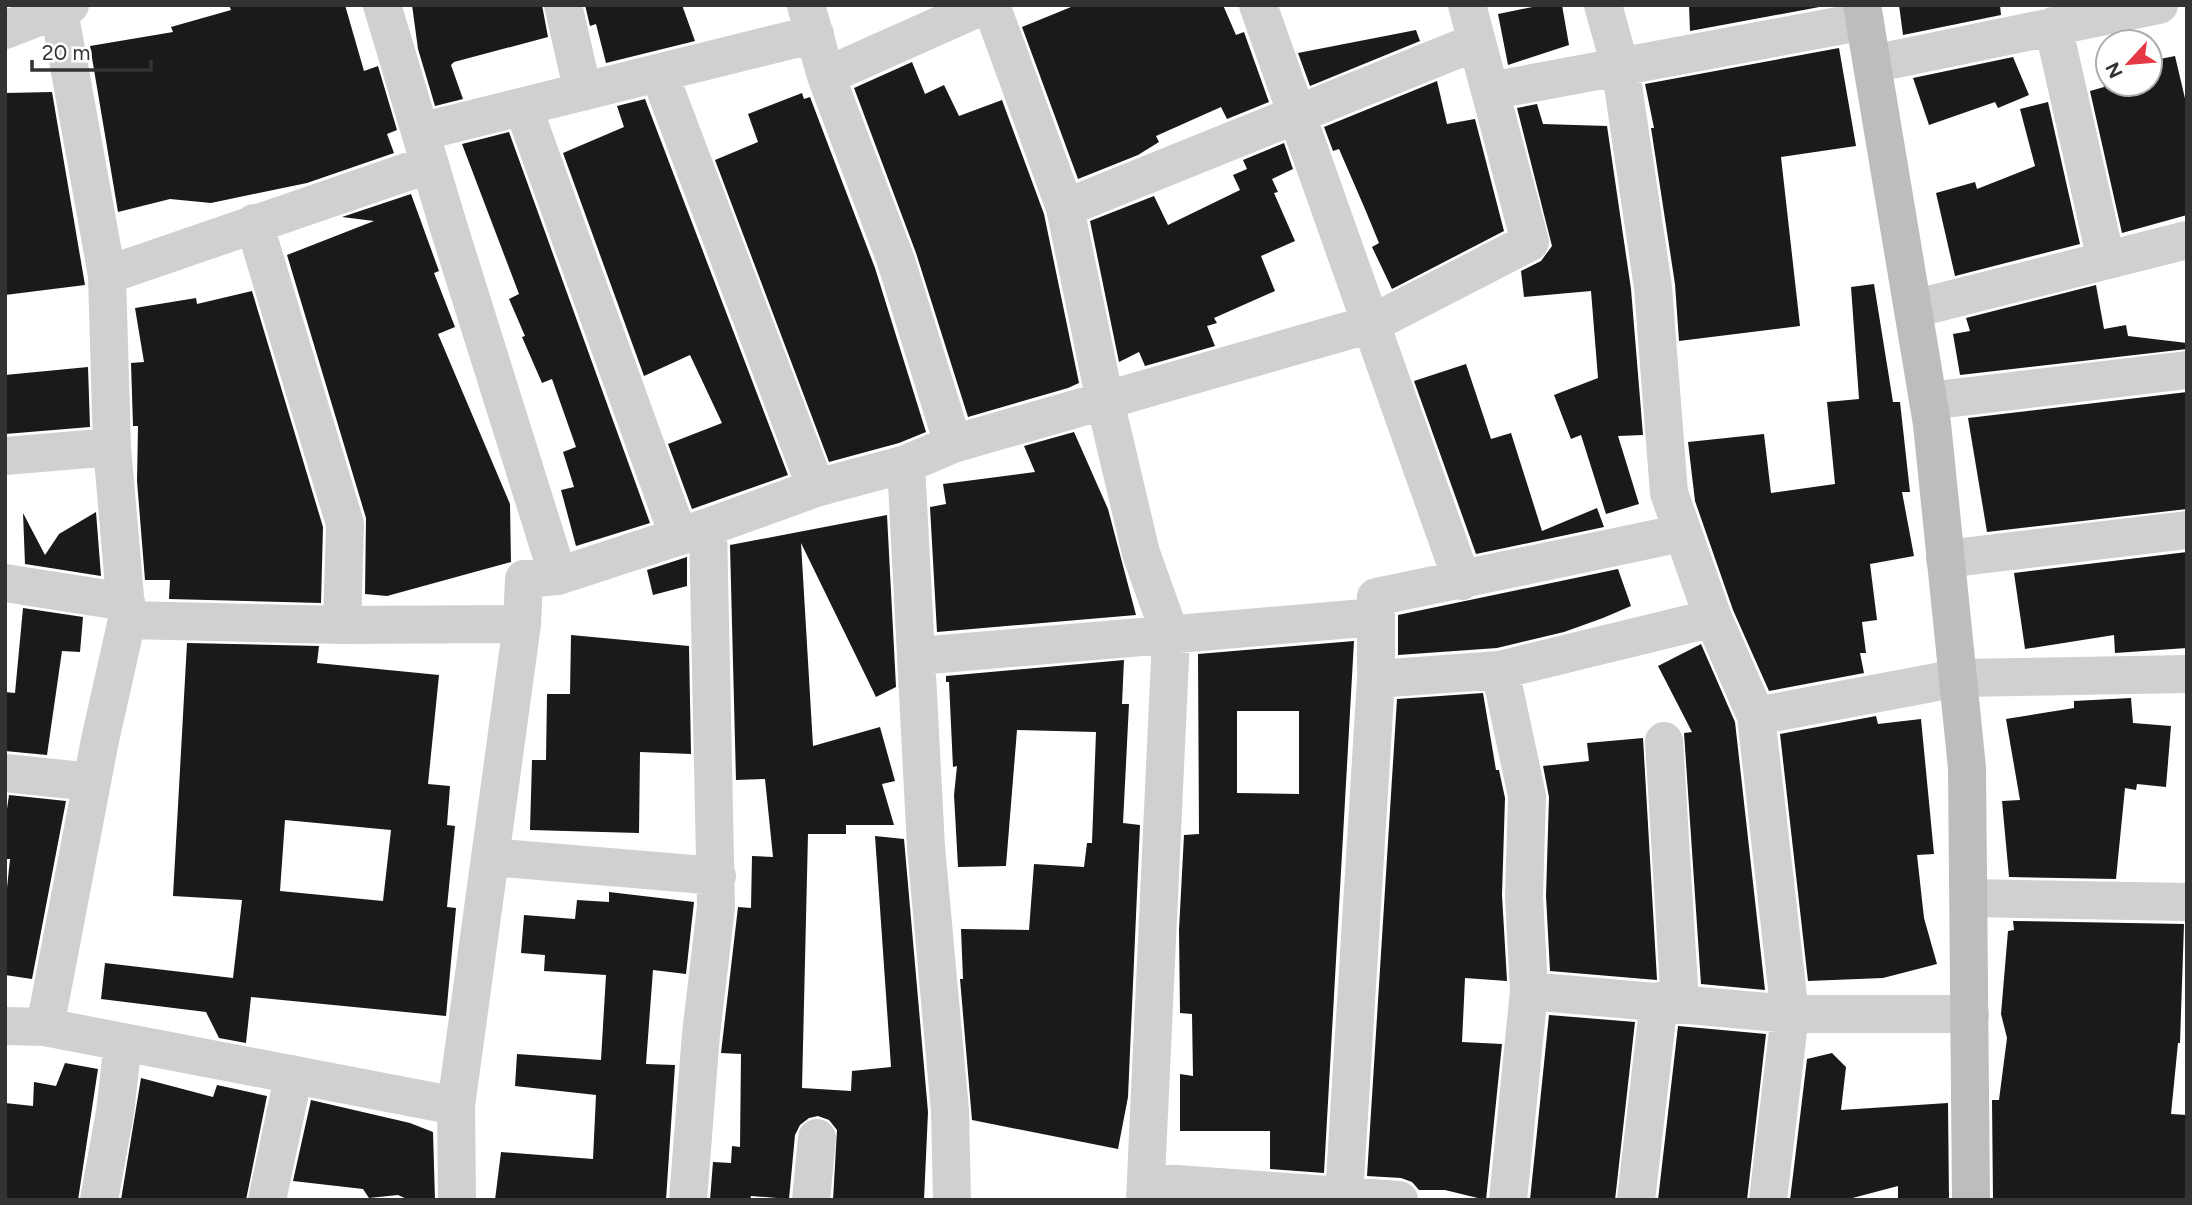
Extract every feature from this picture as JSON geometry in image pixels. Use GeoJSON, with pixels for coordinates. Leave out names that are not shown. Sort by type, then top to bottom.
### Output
{"type":"FeatureCollection","features":[{"type":"Feature","properties":{"kind":"street"},"geometry":{"type":"LineString","coordinates":[[382,5],[558,576]]}},
{"type":"Feature","properties":{"kind":"street"},"geometry":{"type":"LineString","coordinates":[[563,5],[583,92]]}},
{"type":"Feature","properties":{"kind":"street"},"geometry":{"type":"LineString","coordinates":[[826,76],[985,5]]}},
{"type":"Feature","properties":{"kind":"street"},"geometry":{"type":"LineString","coordinates":[[991,5],[1065,208],[1105,401],[1142,553],[1171,636],[1146,1191],[1399,1200]]}},
{"type":"Feature","properties":{"kind":"street"},"geometry":{"type":"LineString","coordinates":[[1258,5],[1462,581]]}},
{"type":"Feature","properties":{"kind":"street"},"geometry":{"type":"LineString","coordinates":[[457,1200],[456,1106],[522,624],[524,579],[558,576],[816,488],[906,464],[953,444],[1371,324],[1530,242],[1467,5]]}},
{"type":"Feature","properties":{"kind":"street"},"geometry":{"type":"LineString","coordinates":[[1603,5],[1620,66],[1653,287],[1670,493],[1713,618],[1755,716],[1790,1014],[1768,1200]]}},
{"type":"Feature","properties":{"kind":"street"},"geometry":{"type":"LineString","coordinates":[[1872,64],[2034,21],[2159,5]]}},
{"type":"Feature","properties":{"kind":"street"},"geometry":{"type":"LineString","coordinates":[[5,30],[62,7],[107,275],[112,447],[127,611],[45,1027]]}},
{"type":"Feature","properties":{"kind":"street"},"geometry":{"type":"LineString","coordinates":[[1490,91],[1864,13],[1928,401],[1967,768],[1971,1200]]}},
{"type":"Feature","properties":{"kind":"street"},"geometry":{"type":"LineString","coordinates":[[107,275],[254,223],[523,107],[659,73],[810,20],[826,76],[897,261],[953,444]]}},
{"type":"Feature","properties":{"kind":"street"},"geometry":{"type":"LineString","coordinates":[[2034,21],[2106,260]]}},
{"type":"Feature","properties":{"kind":"street"},"geometry":{"type":"LineString","coordinates":[[1065,208],[1297,112],[1476,42]]}},
{"type":"Feature","properties":{"kind":"street"},"geometry":{"type":"LineString","coordinates":[[659,73],[816,488]]}},
{"type":"Feature","properties":{"kind":"street"},"geometry":{"type":"LineString","coordinates":[[523,107],[693,531],[717,876],[688,1200]]}},
{"type":"Feature","properties":{"kind":"street"},"geometry":{"type":"LineString","coordinates":[[254,223],[345,524],[342,625]]}},
{"type":"Feature","properties":{"kind":"street"},"geometry":{"type":"LineString","coordinates":[[1913,309],[2187,240]]}},
{"type":"Feature","properties":{"kind":"street"},"geometry":{"type":"LineString","coordinates":[[1928,401],[2187,370]]}},
{"type":"Feature","properties":{"kind":"street"},"geometry":{"type":"LineString","coordinates":[[5,456],[112,447]]}},
{"type":"Feature","properties":{"kind":"street"},"geometry":{"type":"LineString","coordinates":[[906,464],[926,846],[950,1111],[952,1200]]}},
{"type":"Feature","properties":{"kind":"street"},"geometry":{"type":"LineString","coordinates":[[1945,559],[2187,530]]}},
{"type":"Feature","properties":{"kind":"street"},"geometry":{"type":"LineString","coordinates":[[1344,1196],[1376,679],[1376,597],[1682,533]]}},
{"type":"Feature","properties":{"kind":"street"},"geometry":{"type":"LineString","coordinates":[[5,583],[127,611],[342,625],[522,624]]}},
{"type":"Feature","properties":{"kind":"street"},"geometry":{"type":"LineString","coordinates":[[918,656],[1376,617]]}},
{"type":"Feature","properties":{"kind":"street"},"geometry":{"type":"LineString","coordinates":[[1376,679],[1500,670],[1713,618]]}},
{"type":"Feature","properties":{"kind":"street"},"geometry":{"type":"LineString","coordinates":[[1500,670],[1527,796],[1524,897],[1529,991],[1508,1200]]}},
{"type":"Feature","properties":{"kind":"street"},"geometry":{"type":"LineString","coordinates":[[1755,716],[1958,678],[2187,674]]}},
{"type":"Feature","properties":{"kind":"street"},"geometry":{"type":"LineString","coordinates":[[1636,1200],[1669,1002],[1664,741]]}},
{"type":"Feature","properties":{"kind":"street"},"geometry":{"type":"LineString","coordinates":[[5,774],[92,782]]}},
{"type":"Feature","properties":{"kind":"street"},"geometry":{"type":"LineString","coordinates":[[490,857],[717,876]]}},
{"type":"Feature","properties":{"kind":"street"},"geometry":{"type":"LineString","coordinates":[[1969,898],[2187,902]]}},
{"type":"Feature","properties":{"kind":"street"},"geometry":{"type":"LineString","coordinates":[[1529,991],[1790,1014],[1970,1014]]}},
{"type":"Feature","properties":{"kind":"street"},"geometry":{"type":"LineString","coordinates":[[5,1026],[45,1027],[456,1106]]}},
{"type":"Feature","properties":{"kind":"street"},"geometry":{"type":"LineString","coordinates":[[99,1200],[115,1112],[123,1042]]}},
{"type":"Feature","properties":{"kind":"street"},"geometry":{"type":"LineString","coordinates":[[267,1200],[290,1092],[291,1074]]}},
{"type":"Feature","properties":{"kind":"street"},"geometry":{"type":"LineString","coordinates":[[811,1200],[817,1138]]}},
{"type":"Feature","properties":{"kind":"building"},"geometry":{"type":"Polygon","coordinates":[[[229,5],[345,5],[364,71],[378,66],[397,130],[387,134],[394,153],[307,183],[211,203],[170,199],[118,212],[90,46],[173,32],[171,27],[231,10],[229,5]]]}},
{"type":"Feature","properties":{"kind":"building"},"geometry":{"type":"Polygon","coordinates":[[[412,5],[542,5],[548,37],[454,62],[451,65],[463,99],[435,106],[418,49],[412,5]]]}},
{"type":"Feature","properties":{"kind":"building"},"geometry":{"type":"Polygon","coordinates":[[[585,5],[682,5],[695,41],[606,63],[596,24],[590,26],[585,5]]]}},
{"type":"Feature","properties":{"kind":"building"},"geometry":{"type":"Polygon","coordinates":[[[1076,5],[1223,5],[1236,35],[1244,32],[1269,102],[1227,119],[1221,107],[1156,136],[1159,142],[1138,155],[1078,179],[1022,27],[1076,5]]]}},
{"type":"Feature","properties":{"kind":"building"},"geometry":{"type":"Polygon","coordinates":[[[1542,5],[1562,5],[1569,45],[1508,65],[1498,14],[1542,5]]]}},
{"type":"Feature","properties":{"kind":"building"},"geometry":{"type":"Polygon","coordinates":[[[1689,5],[1830,5],[1690,31],[1689,5]]]}},
{"type":"Feature","properties":{"kind":"building"},"geometry":{"type":"Polygon","coordinates":[[[1899,5],[2000,5],[2001,15],[1903,35],[1899,5]]]}},
{"type":"Feature","properties":{"kind":"building"},"geometry":{"type":"Polygon","coordinates":[[[1416,30],[1420,41],[1310,86],[1298,53],[1416,30]]]}},
{"type":"Feature","properties":{"kind":"building"},"geometry":{"type":"Polygon","coordinates":[[[1839,48],[1856,146],[1781,157],[1800,326],[1679,341],[1675,284],[1651,128],[1654,128],[1645,84],[1839,48]]]}},
{"type":"Feature","properties":{"kind":"building"},"geometry":{"type":"Polygon","coordinates":[[[2175,56],[2187,107],[2187,215],[2122,233],[2090,91],[2094,90],[2094,98],[2164,98],[2164,58],[2175,56]]]}},
{"type":"Feature","properties":{"kind":"building"},"geometry":{"type":"Polygon","coordinates":[[[2013,57],[2029,95],[1998,108],[1995,102],[1929,125],[1913,78],[2013,57]]]}},
{"type":"Feature","properties":{"kind":"building"},"geometry":{"type":"Polygon","coordinates":[[[912,62],[925,94],[944,85],[959,116],[1002,100],[1044,214],[1079,383],[968,417],[916,253],[854,88],[912,62]]]}},
{"type":"Feature","properties":{"kind":"building"},"geometry":{"type":"Polygon","coordinates":[[[1437,81],[1447,124],[1475,119],[1504,231],[1392,289],[1372,247],[1379,243],[1365,209],[1339,149],[1333,151],[1324,127],[1437,81]]]}},
{"type":"Feature","properties":{"kind":"building"},"geometry":{"type":"Polygon","coordinates":[[[52,92],[85,285],[5,295],[5,93],[52,92]]]}},
{"type":"Feature","properties":{"kind":"building"},"geometry":{"type":"Polygon","coordinates":[[[802,93],[804,99],[810,97],[875,268],[926,432],[899,443],[829,462],[715,160],[758,142],[748,114],[802,93]]]}},
{"type":"Feature","properties":{"kind":"building"},"geometry":{"type":"Polygon","coordinates":[[[645,99],[788,475],[692,509],[668,444],[722,423],[690,355],[644,376],[563,153],[624,127],[617,106],[645,99]]]}},
{"type":"Feature","properties":{"kind":"building"},"geometry":{"type":"Polygon","coordinates":[[[2048,102],[2080,244],[1955,276],[1936,193],[1975,182],[1977,189],[2035,166],[2020,109],[2048,102]]]}},
{"type":"Feature","properties":{"kind":"building"},"geometry":{"type":"Polygon","coordinates":[[[1537,104],[1543,124],[1607,126],[1631,289],[1643,435],[1618,436],[1639,504],[1606,514],[1581,435],[1571,439],[1554,395],[1598,378],[1591,291],[1524,297],[1521,271],[1541,261],[1552,246],[1517,108],[1537,104]]]}},
{"type":"Feature","properties":{"kind":"building"},"geometry":{"type":"Polygon","coordinates":[[[509,132],[650,523],[576,546],[561,490],[574,487],[563,452],[576,447],[552,379],[542,383],[522,337],[525,336],[509,299],[519,294],[462,144],[509,132]]]}},
{"type":"Feature","properties":{"kind":"building"},"geometry":{"type":"Polygon","coordinates":[[[1284,143],[1293,169],[1272,179],[1278,192],[1274,193],[1295,241],[1261,256],[1275,291],[1214,318],[1217,323],[1207,326],[1215,346],[1145,366],[1139,352],[1119,362],[1090,221],[1154,196],[1168,225],[1240,190],[1233,175],[1247,169],[1243,160],[1284,143]]]}},
{"type":"Feature","properties":{"kind":"building"},"geometry":{"type":"Polygon","coordinates":[[[411,194],[439,271],[434,273],[455,327],[438,334],[510,504],[511,562],[387,596],[365,594],[366,518],[287,255],[374,221],[342,217],[411,194]]]}},
{"type":"Feature","properties":{"kind":"building"},"geometry":{"type":"Polygon","coordinates":[[[1874,284],[1893,402],[1900,402],[1910,492],[1902,492],[1914,556],[1870,564],[1877,620],[1862,622],[1866,653],[1860,653],[1864,673],[1769,691],[1733,610],[1695,501],[1688,442],[1764,434],[1771,493],[1835,484],[1827,402],[1859,399],[1851,287],[1874,284]]]}},
{"type":"Feature","properties":{"kind":"building"},"geometry":{"type":"Polygon","coordinates":[[[2096,285],[2104,329],[2126,325],[2128,336],[2187,343],[2187,349],[1960,375],[1953,334],[1970,331],[1966,318],[2096,285]]]}},
{"type":"Feature","properties":{"kind":"building"},"geometry":{"type":"Polygon","coordinates":[[[252,291],[323,527],[321,603],[169,599],[170,580],[145,580],[137,481],[138,426],[133,426],[131,363],[144,362],[135,308],[196,298],[197,304],[252,291]]]}},
{"type":"Feature","properties":{"kind":"building"},"geometry":{"type":"Polygon","coordinates":[[[1466,364],[1491,439],[1511,433],[1542,531],[1597,508],[1604,527],[1476,554],[1414,381],[1466,364]]]}},
{"type":"Feature","properties":{"kind":"building"},"geometry":{"type":"Polygon","coordinates":[[[88,367],[90,427],[5,434],[5,375],[88,367]]]}},
{"type":"Feature","properties":{"kind":"building"},"geometry":{"type":"Polygon","coordinates":[[[2187,392],[2187,509],[1987,532],[1968,418],[2187,392]]]}},
{"type":"Feature","properties":{"kind":"building"},"geometry":{"type":"Polygon","coordinates":[[[1074,432],[1108,509],[1136,615],[937,632],[930,507],[946,504],[943,484],[1035,472],[1024,446],[1074,432]]]}},
{"type":"Feature","properties":{"kind":"building"},"geometry":{"type":"Polygon","coordinates":[[[96,512],[101,576],[25,564],[23,513],[45,555],[59,534],[96,512]]]}},
{"type":"Feature","properties":{"kind":"building"},"geometry":{"type":"Polygon","coordinates":[[[887,515],[896,687],[876,697],[801,543],[813,746],[880,727],[895,781],[882,784],[894,825],[846,825],[846,834],[808,834],[802,1088],[851,1091],[852,1071],[891,1067],[875,836],[904,839],[928,1112],[924,1200],[833,1200],[837,1130],[829,1120],[818,1116],[809,1118],[800,1125],[795,1135],[789,1199],[751,1196],[750,1200],[710,1200],[713,1162],[731,1163],[732,1146],[740,1147],[741,1054],[721,1053],[738,907],[751,908],[752,856],[773,857],[765,779],[736,780],[730,545],[887,515]]]}},
{"type":"Feature","properties":{"kind":"building"},"geometry":{"type":"Polygon","coordinates":[[[2187,552],[2187,648],[2115,653],[2114,635],[2025,649],[2014,573],[2187,552]]]}},
{"type":"Feature","properties":{"kind":"building"},"geometry":{"type":"Polygon","coordinates":[[[687,557],[687,586],[653,595],[647,570],[687,557]]]}},
{"type":"Feature","properties":{"kind":"building"},"geometry":{"type":"Polygon","coordinates":[[[1618,569],[1631,606],[1603,618],[1564,632],[1497,648],[1398,655],[1398,615],[1618,569]]]}},
{"type":"Feature","properties":{"kind":"building"},"geometry":{"type":"Polygon","coordinates":[[[23,608],[83,617],[80,652],[62,651],[47,755],[5,751],[5,692],[15,693],[23,608]]]}},
{"type":"Feature","properties":{"kind":"building"},"geometry":{"type":"Polygon","coordinates":[[[571,635],[689,646],[691,754],[640,752],[639,833],[530,830],[532,760],[546,760],[547,694],[570,694],[571,635]]]}},
{"type":"Feature","properties":{"kind":"building"},"geometry":{"type":"Polygon","coordinates":[[[1354,641],[1324,1173],[1270,1169],[1270,1131],[1180,1131],[1180,1074],[1193,1076],[1192,1014],[1180,1013],[1179,930],[1184,835],[1199,834],[1198,654],[1354,641]],[[1237,711],[1237,793],[1299,794],[1299,711],[1237,711]]]}},
{"type":"Feature","properties":{"kind":"building"},"geometry":{"type":"Polygon","coordinates":[[[187,643],[319,646],[317,663],[439,675],[428,784],[450,786],[447,825],[455,826],[447,907],[456,908],[446,1016],[251,997],[246,1043],[219,1038],[206,1012],[101,999],[105,963],[233,978],[242,900],[173,896],[187,643]],[[285,820],[280,891],[383,901],[391,830],[285,820]]]}},
{"type":"Feature","properties":{"kind":"building"},"geometry":{"type":"Polygon","coordinates":[[[1701,644],[1735,722],[1765,990],[1701,984],[1684,733],[1692,732],[1658,666],[1701,644]]]}},
{"type":"Feature","properties":{"kind":"building"},"geometry":{"type":"Polygon","coordinates":[[[1124,660],[1122,704],[1129,704],[1123,823],[1140,825],[1128,1097],[1118,1149],[972,1120],[960,979],[963,979],[961,929],[1029,930],[1034,864],[1084,867],[1087,843],[1092,843],[1096,732],[1017,730],[1006,866],[958,867],[954,795],[957,766],[953,767],[949,682],[946,682],[946,676],[1124,660]]]}},
{"type":"Feature","properties":{"kind":"building"},"geometry":{"type":"Polygon","coordinates":[[[1483,693],[1496,770],[1499,770],[1505,798],[1502,895],[1507,981],[1465,978],[1462,1042],[1502,1044],[1486,1200],[1445,1190],[1419,1190],[1412,1182],[1401,1178],[1367,1176],[1397,699],[1483,693]]]}},
{"type":"Feature","properties":{"kind":"building"},"geometry":{"type":"Polygon","coordinates":[[[2131,698],[2133,723],[2171,726],[2166,787],[2137,784],[2136,790],[2125,788],[2116,879],[2009,877],[2002,801],[2020,800],[2006,719],[2074,708],[2074,701],[2131,698]]]}},
{"type":"Feature","properties":{"kind":"building"},"geometry":{"type":"Polygon","coordinates":[[[1876,716],[1878,724],[1921,719],[1934,854],[1917,855],[1924,918],[1937,964],[1883,978],[1808,981],[1780,734],[1876,716]]]}},
{"type":"Feature","properties":{"kind":"building"},"geometry":{"type":"Polygon","coordinates":[[[1643,738],[1657,980],[1550,971],[1546,896],[1549,797],[1543,766],[1589,761],[1587,743],[1643,738]]]}},
{"type":"Feature","properties":{"kind":"building"},"geometry":{"type":"Polygon","coordinates":[[[9,795],[66,801],[32,979],[5,975],[5,907],[10,859],[5,859],[5,823],[9,795]]]}},
{"type":"Feature","properties":{"kind":"building"},"geometry":{"type":"Polygon","coordinates":[[[609,892],[694,902],[686,974],[653,970],[646,1064],[675,1065],[666,1200],[495,1200],[501,1152],[593,1159],[596,1095],[515,1086],[517,1054],[601,1060],[606,975],[544,971],[545,955],[521,953],[524,915],[575,919],[577,900],[609,902],[609,892]]]}},
{"type":"Feature","properties":{"kind":"building"},"geometry":{"type":"Polygon","coordinates":[[[2013,921],[2184,924],[2180,1043],[2171,1114],[2187,1115],[2187,1200],[1993,1200],[1992,1100],[1999,1100],[2007,1038],[2001,1014],[2008,931],[2014,930],[2013,921]]]}},
{"type":"Feature","properties":{"kind":"building"},"geometry":{"type":"Polygon","coordinates":[[[1549,1015],[1635,1022],[1615,1200],[1530,1200],[1549,1015]]]}},
{"type":"Feature","properties":{"kind":"building"},"geometry":{"type":"Polygon","coordinates":[[[1678,1026],[1766,1034],[1747,1200],[1658,1200],[1678,1026]]]}},
{"type":"Feature","properties":{"kind":"building"},"geometry":{"type":"Polygon","coordinates":[[[1832,1053],[1846,1067],[1841,1110],[1948,1103],[1949,1200],[1898,1200],[1898,1186],[1845,1200],[1790,1200],[1807,1059],[1832,1053]]]}},
{"type":"Feature","properties":{"kind":"building"},"geometry":{"type":"Polygon","coordinates":[[[65,1063],[98,1069],[78,1200],[5,1200],[5,1103],[33,1106],[34,1082],[56,1086],[65,1063]]]}},
{"type":"Feature","properties":{"kind":"building"},"geometry":{"type":"Polygon","coordinates":[[[141,1078],[213,1097],[217,1085],[267,1096],[246,1200],[121,1200],[141,1078]]]}},
{"type":"Feature","properties":{"kind":"building"},"geometry":{"type":"Polygon","coordinates":[[[311,1100],[410,1123],[433,1132],[435,1200],[409,1200],[398,1195],[369,1198],[363,1189],[293,1181],[311,1100]]]}}]}
